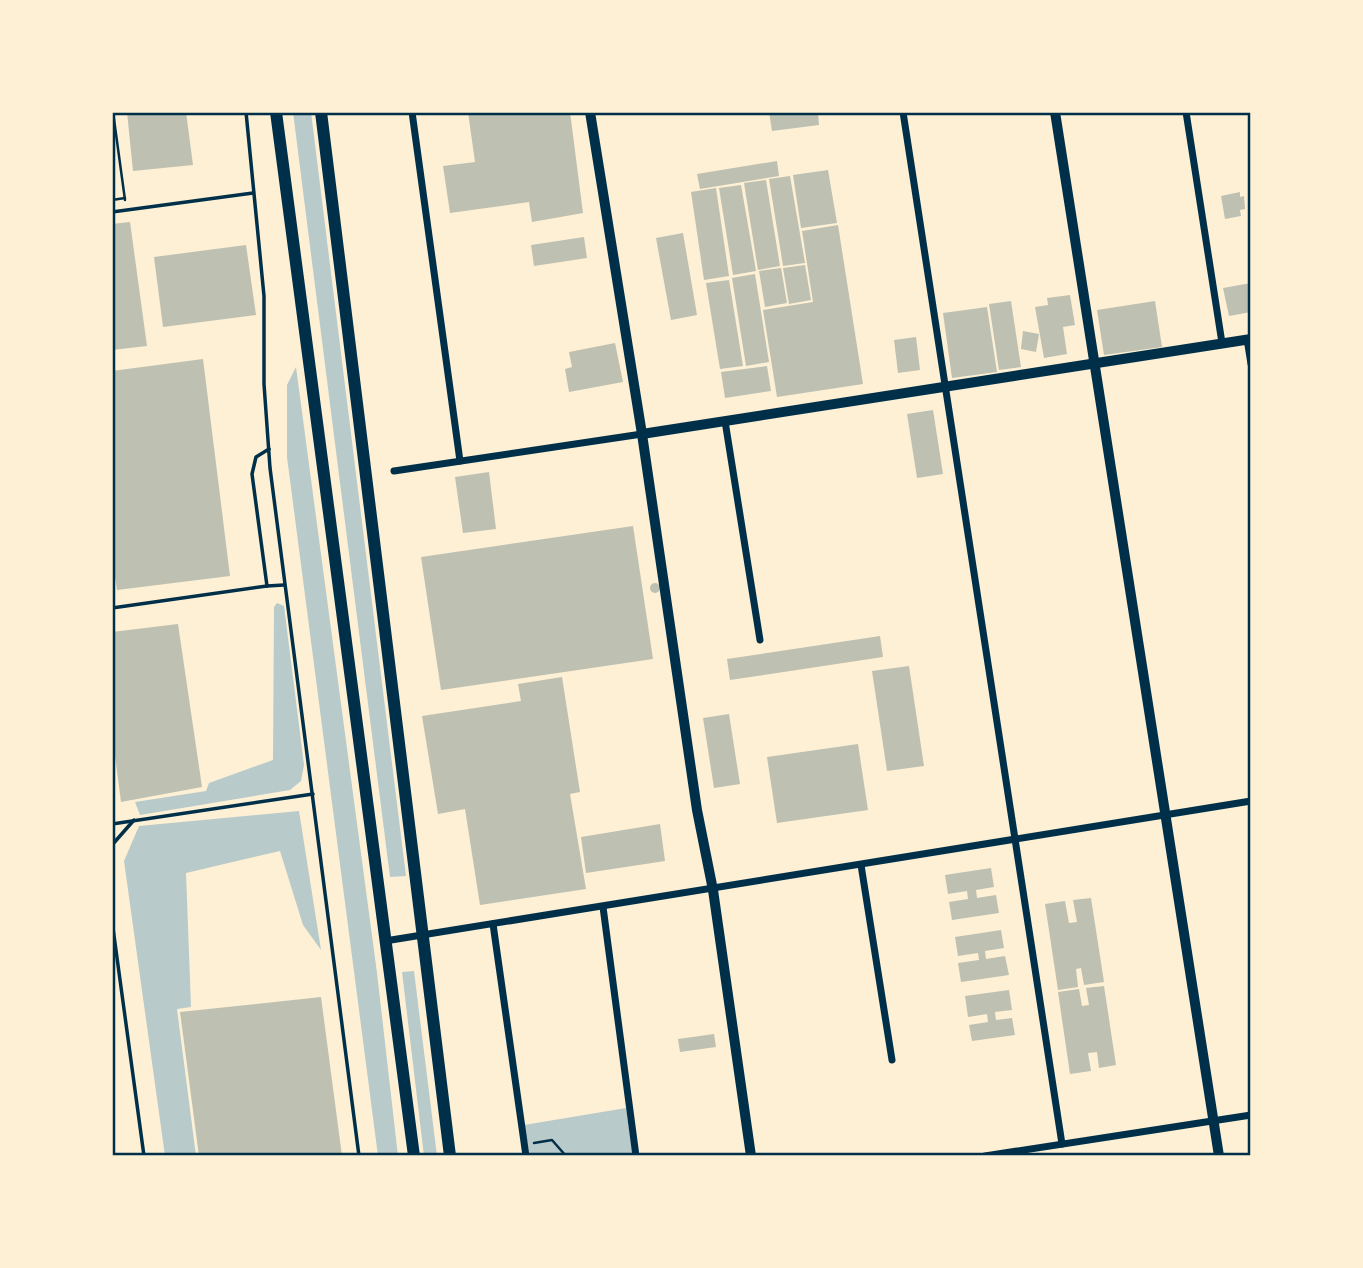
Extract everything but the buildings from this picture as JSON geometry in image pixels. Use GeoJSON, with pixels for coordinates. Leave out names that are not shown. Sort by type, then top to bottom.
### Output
{"type":"FeatureCollection","features":[{"type":"Feature","properties":{"kind":"main road"},"geometry":{"type":"LineString","coordinates":[[276,112],[414,1156]]}},
{"type":"Feature","properties":{"kind":"main road"},"geometry":{"type":"LineString","coordinates":[[321,112],[450,1156]]}},
{"type":"Feature","properties":{"kind":"street"},"geometry":{"type":"LineString","coordinates":[[412,112],[460,461]]}},
{"type":"Feature","properties":{"kind":"street"},"geometry":{"type":"LineString","coordinates":[[590,112],[642,433],[697,810],[713,890],[751,1156]]}},
{"type":"Feature","properties":{"kind":"street"},"geometry":{"type":"LineString","coordinates":[[903,112],[1062,1144]]}},
{"type":"Feature","properties":{"kind":"street"},"geometry":{"type":"LineString","coordinates":[[1055,112],[1219,1156]]}},
{"type":"Feature","properties":{"kind":"street"},"geometry":{"type":"LineString","coordinates":[[1186,112],[1222,344]]}},
{"type":"Feature","properties":{"kind":"street"},"geometry":{"type":"LineString","coordinates":[[394,471],[1095,365],[1249,339],[1251,364]]}},
{"type":"Feature","properties":{"kind":"street"},"geometry":{"type":"LineString","coordinates":[[725,421],[760,640]]}},
{"type":"Feature","properties":{"kind":"street"},"geometry":{"type":"LineString","coordinates":[[385,941],[1251,801]]}},
{"type":"Feature","properties":{"kind":"street"},"geometry":{"type":"LineString","coordinates":[[861,865],[892,1060]]}},
{"type":"Feature","properties":{"kind":"street"},"geometry":{"type":"LineString","coordinates":[[603,907],[636,1156]]}},
{"type":"Feature","properties":{"kind":"street"},"geometry":{"type":"LineString","coordinates":[[493,924],[527,1156]]}},
{"type":"Feature","properties":{"kind":"street"},"geometry":{"type":"LineString","coordinates":[[985,1156],[1251,1115]]}},
{"type":"Feature","properties":{"kind":"lane"},"geometry":{"type":"LineString","coordinates":[[246,112],[264,296],[264,384],[269,449],[284,585],[359,1156]]}},
{"type":"Feature","properties":{"kind":"lane"},"geometry":{"type":"LineString","coordinates":[[112,212],[253,193]]}},
{"type":"Feature","properties":{"kind":"lane"},"geometry":{"type":"LineString","coordinates":[[267,586],[252,474],[256,457],[269,449]]}},
{"type":"Feature","properties":{"kind":"lane"},"geometry":{"type":"LineString","coordinates":[[112,608],[284,585]]}},
{"type":"Feature","properties":{"kind":"lane"},"geometry":{"type":"LineString","coordinates":[[112,824],[313,794]]}},
{"type":"Feature","properties":{"kind":"lane"},"geometry":{"type":"LineString","coordinates":[[112,845],[135,819]]}},
{"type":"Feature","properties":{"kind":"lane"},"geometry":{"type":"LineString","coordinates":[[112,921],[144,1156]]}},
{"type":"Feature","properties":{"kind":"path"},"geometry":{"type":"LineString","coordinates":[[113,112],[126,211]]}},
{"type":"Feature","properties":{"kind":"path"},"geometry":{"type":"LineString","coordinates":[[112,200],[125,198]]}},
{"type":"Feature","properties":{"kind":"path"},"geometry":{"type":"LineString","coordinates":[[525,1145],[552,1140],[566,1156]]}},
{"type":"Feature","properties":{"kind":"path"},"geometry":{"type":"LineString","coordinates":[[592,1156],[602,1156]]}},
{"type":"Feature","properties":{"kind":"shaded area"},"geometry":{"type":"Polygon","coordinates":[[[293,112],[311,112],[406,876],[390,877],[293,112]]]}},
{"type":"Feature","properties":{"kind":"shaded area"},"geometry":{"type":"Polygon","coordinates":[[[296,367],[377,973],[398,1156],[378,1156],[287,457],[287,385],[296,367]]]}},
{"type":"Feature","properties":{"kind":"shaded area"},"geometry":{"type":"Polygon","coordinates":[[[277,603],[284,606],[304,765],[301,781],[290,790],[140,815],[135,802],[206,791],[209,783],[273,760],[274,607],[277,603]]]}},
{"type":"Feature","properties":{"kind":"shaded area"},"geometry":{"type":"Polygon","coordinates":[[[299,811],[321,950],[303,925],[280,851],[186,873],[191,1007],[177,1009],[196,1156],[165,1156],[124,861],[139,826],[299,811]]]}},
{"type":"Feature","properties":{"kind":"shaded area"},"geometry":{"type":"Polygon","coordinates":[[[414,971],[437,1156],[424,1156],[402,972],[414,971]]]}},
{"type":"Feature","properties":{"kind":"shaded area"},"geometry":{"type":"Polygon","coordinates":[[[626,1108],[633,1156],[530,1156],[524,1125],[626,1108]]]}}]}
